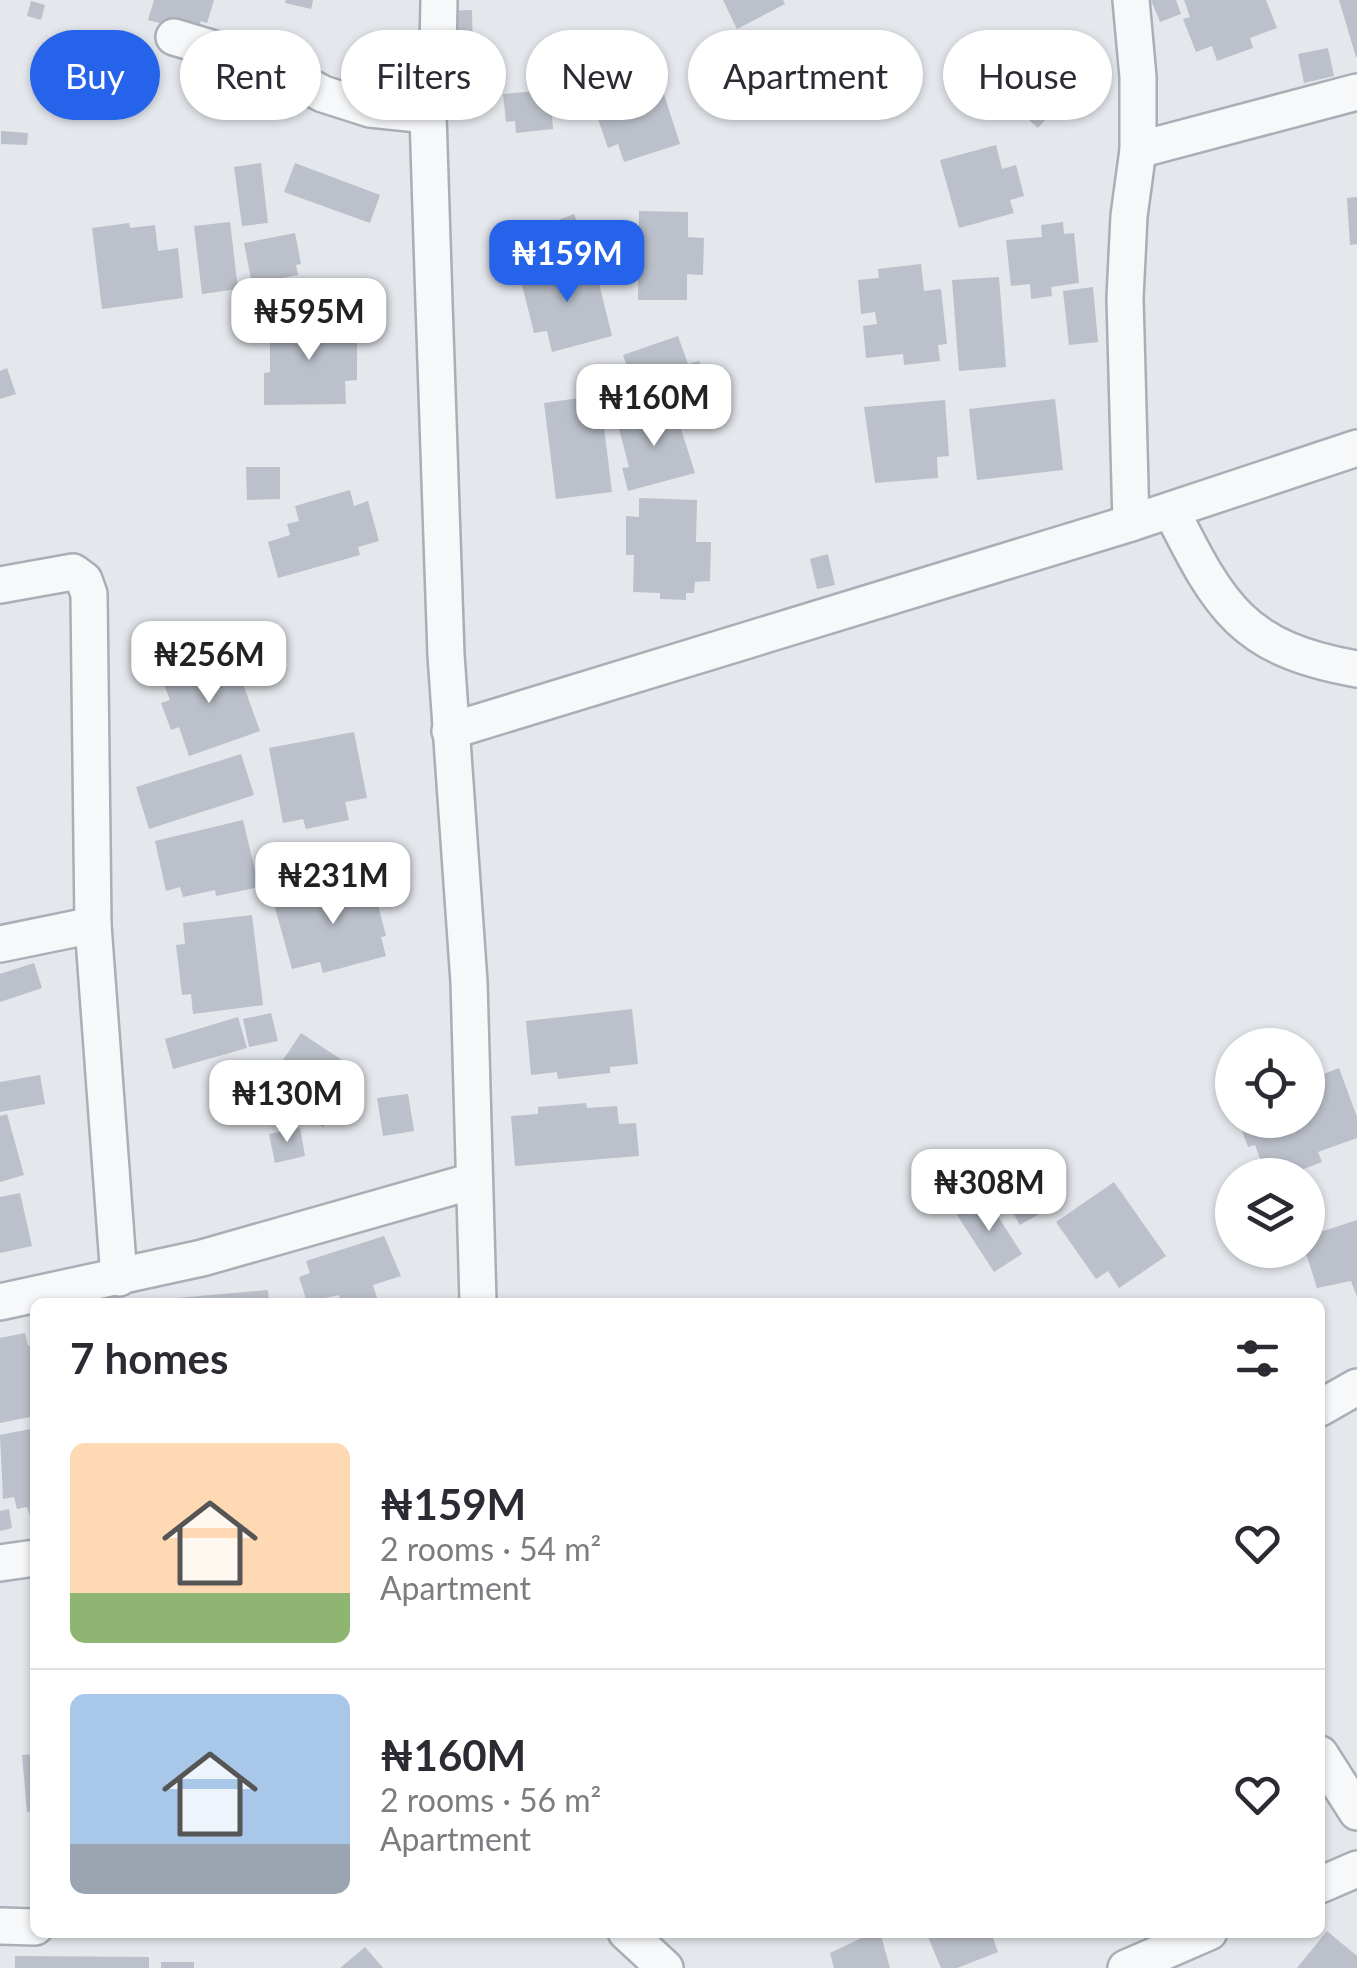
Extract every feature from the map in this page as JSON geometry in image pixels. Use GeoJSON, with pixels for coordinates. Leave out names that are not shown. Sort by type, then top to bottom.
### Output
{"type":"FeatureCollection","features":[{"type":"Feature","properties":{"kind":"street"},"geometry":{"type":"LineString","coordinates":[[438,30],[439,0]]}},
{"type":"Feature","properties":{"kind":"street"},"geometry":{"type":"LineString","coordinates":[[1131,0],[1138,150],[1128,216],[1126,298],[1132,523]]}},
{"type":"Feature","properties":{"kind":"street"},"geometry":{"type":"LineString","coordinates":[[174,36],[268,65],[341,100]]}},
{"type":"Feature","properties":{"kind":"street"},"geometry":{"type":"LineString","coordinates":[[1138,150],[1357,92]]}},
{"type":"Feature","properties":{"kind":"street"},"geometry":{"type":"LineString","coordinates":[[428,120],[450,731],[469,982],[478,1298]]}},
{"type":"Feature","properties":{"kind":"street"},"geometry":{"type":"LineString","coordinates":[[450,731],[1132,523],[1357,448]]}},
{"type":"Feature","properties":{"kind":"street"},"geometry":{"type":"LineString","coordinates":[[1171,510],[1221,602],[1243,624],[1292,654],[1357,669]]}},
{"type":"Feature","properties":{"kind":"street"},"geometry":{"type":"LineString","coordinates":[[0,585],[73,572],[84,580],[89,594],[93,925],[120,1278]]}},
{"type":"Feature","properties":{"kind":"street"},"geometry":{"type":"LineString","coordinates":[[0,944],[93,925]]}},
{"type":"Feature","properties":{"kind":"street"},"geometry":{"type":"LineString","coordinates":[[0,1302],[120,1278],[473,1181]]}},
{"type":"Feature","properties":{"kind":"street"},"geometry":{"type":"LineString","coordinates":[[1325,1405],[1357,1387]]}},
{"type":"Feature","properties":{"kind":"street"},"geometry":{"type":"LineString","coordinates":[[0,1564],[30,1559]]}},
{"type":"Feature","properties":{"kind":"street"},"geometry":{"type":"LineString","coordinates":[[1325,1762],[1357,1812]]}},
{"type":"Feature","properties":{"kind":"street"},"geometry":{"type":"LineString","coordinates":[[1325,1883],[1357,1869]]}},
{"type":"Feature","properties":{"kind":"street"},"geometry":{"type":"LineString","coordinates":[[0,1926],[30,1927]]}},
{"type":"Feature","properties":{"kind":"street"},"geometry":{"type":"LineString","coordinates":[[632,1938],[665,1968]]}},
{"type":"Feature","properties":{"kind":"street"},"geometry":{"type":"LineString","coordinates":[[1126,1968],[1195,1938]]}},
{"type":"Feature","properties":{"kind":"building"},"geometry":{"type":"Polygon","coordinates":[[[154,0],[214,0],[207,23],[201,21],[198,30],[148,20],[154,0]]]}},
{"type":"Feature","properties":{"kind":"building"},"geometry":{"type":"Polygon","coordinates":[[[313,0],[311,9],[285,3],[313,0]]]}},
{"type":"Feature","properties":{"kind":"building"},"geometry":{"type":"Polygon","coordinates":[[[723,0],[783,0],[785,4],[737,29],[723,0]]]}},
{"type":"Feature","properties":{"kind":"building"},"geometry":{"type":"Polygon","coordinates":[[[1151,0],[1176,0],[1181,14],[1160,22],[1151,0]]]}},
{"type":"Feature","properties":{"kind":"building"},"geometry":{"type":"Polygon","coordinates":[[[1184,0],[1266,0],[1277,28],[1250,38],[1253,48],[1217,61],[1212,46],[1196,52],[1183,19],[1190,17],[1184,0]]]}},
{"type":"Feature","properties":{"kind":"building"},"geometry":{"type":"Polygon","coordinates":[[[1339,0],[1357,0],[1357,57],[1356,57],[1339,0]]]}},
{"type":"Feature","properties":{"kind":"building"},"geometry":{"type":"Polygon","coordinates":[[[31,1],[45,5],[41,20],[27,16],[31,1]]]}},
{"type":"Feature","properties":{"kind":"building"},"geometry":{"type":"Polygon","coordinates":[[[472,10],[472,30],[444,30],[444,11],[472,10]]]}},
{"type":"Feature","properties":{"kind":"building"},"geometry":{"type":"Polygon","coordinates":[[[1328,48],[1334,76],[1304,83],[1298,54],[1328,48]]]}},
{"type":"Feature","properties":{"kind":"building"},"geometry":{"type":"Polygon","coordinates":[[[526,92],[526,120],[552,120],[553,129],[516,133],[515,121],[506,122],[506,94],[526,92]]]}},
{"type":"Feature","properties":{"kind":"building"},"geometry":{"type":"Polygon","coordinates":[[[668,107],[680,144],[624,162],[618,144],[608,148],[598,120],[668,120],[668,107]]]}},
{"type":"Feature","properties":{"kind":"building"},"geometry":{"type":"Polygon","coordinates":[[[1029,120],[1045,120],[1038,128],[1029,120]]]}},
{"type":"Feature","properties":{"kind":"building"},"geometry":{"type":"Polygon","coordinates":[[[1,131],[28,133],[27,145],[1,144],[1,131]]]}},
{"type":"Feature","properties":{"kind":"building"},"geometry":{"type":"Polygon","coordinates":[[[996,145],[1002,169],[1016,165],[1024,196],[1010,200],[1014,213],[959,228],[940,160],[996,145]]]}},
{"type":"Feature","properties":{"kind":"building"},"geometry":{"type":"Polygon","coordinates":[[[261,163],[268,223],[242,226],[234,167],[261,163]]]}},
{"type":"Feature","properties":{"kind":"building"},"geometry":{"type":"Polygon","coordinates":[[[295,163],[380,195],[370,223],[284,192],[295,163]]]}},
{"type":"Feature","properties":{"kind":"building"},"geometry":{"type":"Polygon","coordinates":[[[1357,197],[1357,244],[1350,245],[1347,198],[1357,197]]]}},
{"type":"Feature","properties":{"kind":"building"},"geometry":{"type":"Polygon","coordinates":[[[639,211],[688,212],[688,237],[704,238],[703,275],[687,274],[687,300],[638,300],[639,211]]]}},
{"type":"Feature","properties":{"kind":"building"},"geometry":{"type":"Polygon","coordinates":[[[574,214],[580,230],[554,240],[548,224],[574,214]]]}},
{"type":"Feature","properties":{"kind":"building"},"geometry":{"type":"Polygon","coordinates":[[[230,222],[238,289],[202,294],[194,226],[230,222]]]}},
{"type":"Feature","properties":{"kind":"building"},"geometry":{"type":"Polygon","coordinates":[[[1063,222],[1064,234],[1074,233],[1079,283],[1051,287],[1052,296],[1031,299],[1030,284],[1011,286],[1006,240],[1042,237],[1041,225],[1063,222]]]}},
{"type":"Feature","properties":{"kind":"building"},"geometry":{"type":"Polygon","coordinates":[[[129,223],[130,228],[155,225],[158,251],[178,248],[183,298],[102,309],[92,228],[129,223]]]}},
{"type":"Feature","properties":{"kind":"building"},"geometry":{"type":"Polygon","coordinates":[[[295,233],[301,264],[296,265],[298,275],[252,284],[244,243],[295,233]]]}},
{"type":"Feature","properties":{"kind":"building"},"geometry":{"type":"Polygon","coordinates":[[[593,259],[612,336],[552,352],[547,331],[534,333],[520,277],[593,259]]]}},
{"type":"Feature","properties":{"kind":"building"},"geometry":{"type":"Polygon","coordinates":[[[921,264],[924,291],[941,289],[947,344],[938,345],[940,361],[904,365],[903,354],[866,358],[863,326],[877,324],[875,312],[861,314],[858,280],[879,278],[878,269],[921,264]]]}},
{"type":"Feature","properties":{"kind":"building"},"geometry":{"type":"Polygon","coordinates":[[[999,277],[1006,367],[959,371],[952,280],[999,277]]]}},
{"type":"Feature","properties":{"kind":"building"},"geometry":{"type":"Polygon","coordinates":[[[1093,287],[1098,342],[1069,345],[1063,291],[1093,287]]]}},
{"type":"Feature","properties":{"kind":"building"},"geometry":{"type":"Polygon","coordinates":[[[270,318],[339,318],[339,342],[357,342],[357,380],[345,381],[346,404],[264,405],[264,373],[270,372],[270,318]]]}},
{"type":"Feature","properties":{"kind":"building"},"geometry":{"type":"Polygon","coordinates":[[[678,336],[688,364],[699,361],[708,388],[642,411],[623,355],[678,336]]]}},
{"type":"Feature","properties":{"kind":"building"},"geometry":{"type":"Polygon","coordinates":[[[7,368],[16,394],[0,399],[0,371],[7,368]]]}},
{"type":"Feature","properties":{"kind":"building"},"geometry":{"type":"Polygon","coordinates":[[[600,395],[612,492],[556,499],[544,403],[600,395]]]}},
{"type":"Feature","properties":{"kind":"building"},"geometry":{"type":"Polygon","coordinates":[[[1055,399],[1063,470],[977,480],[969,409],[1055,399]]]}},
{"type":"Feature","properties":{"kind":"building"},"geometry":{"type":"Polygon","coordinates":[[[945,400],[949,456],[937,457],[938,478],[875,483],[864,407],[945,400]]]}},
{"type":"Feature","properties":{"kind":"building"},"geometry":{"type":"Polygon","coordinates":[[[674,407],[695,473],[628,491],[622,468],[629,467],[617,421],[674,407]]]}},
{"type":"Feature","properties":{"kind":"building"},"geometry":{"type":"Polygon","coordinates":[[[246,467],[280,467],[280,499],[247,500],[246,467]]]}},
{"type":"Feature","properties":{"kind":"building"},"geometry":{"type":"Polygon","coordinates":[[[350,490],[354,506],[368,501],[379,541],[358,547],[360,555],[278,578],[268,542],[290,535],[287,524],[299,521],[295,506],[350,490]]]}},
{"type":"Feature","properties":{"kind":"building"},"geometry":{"type":"Polygon","coordinates":[[[639,498],[697,500],[696,542],[711,542],[710,581],[695,582],[694,593],[686,593],[686,600],[660,599],[660,593],[633,592],[634,555],[626,555],[626,516],[639,517],[639,498]]]}},
{"type":"Feature","properties":{"kind":"building"},"geometry":{"type":"Polygon","coordinates":[[[828,554],[835,585],[817,589],[810,559],[828,554]]]}},
{"type":"Feature","properties":{"kind":"building"},"geometry":{"type":"Polygon","coordinates":[[[233,656],[260,731],[189,756],[179,727],[171,730],[161,703],[170,700],[161,677],[233,656]]]}},
{"type":"Feature","properties":{"kind":"building"},"geometry":{"type":"Polygon","coordinates":[[[354,732],[367,798],[345,802],[349,820],[306,829],[303,819],[283,823],[269,748],[354,732]]]}},
{"type":"Feature","properties":{"kind":"building"},"geometry":{"type":"Polygon","coordinates":[[[241,754],[254,795],[149,829],[136,787],[241,754]]]}},
{"type":"Feature","properties":{"kind":"building"},"geometry":{"type":"Polygon","coordinates":[[[243,820],[259,887],[216,896],[215,890],[183,897],[180,887],[166,891],[155,841],[243,820]]]}},
{"type":"Feature","properties":{"kind":"building"},"geometry":{"type":"Polygon","coordinates":[[[371,878],[386,936],[381,937],[386,956],[323,973],[320,962],[292,969],[274,904],[371,878]]]}},
{"type":"Feature","properties":{"kind":"building"},"geometry":{"type":"Polygon","coordinates":[[[252,915],[263,1005],[193,1014],[191,994],[182,995],[176,945],[185,944],[183,923],[252,915]]]}},
{"type":"Feature","properties":{"kind":"building"},"geometry":{"type":"Polygon","coordinates":[[[34,963],[42,988],[0,1002],[0,974],[34,963]]]}},
{"type":"Feature","properties":{"kind":"building"},"geometry":{"type":"Polygon","coordinates":[[[632,1009],[638,1064],[610,1067],[610,1073],[558,1079],[557,1072],[531,1075],[526,1021],[632,1009]]]}},
{"type":"Feature","properties":{"kind":"building"},"geometry":{"type":"Polygon","coordinates":[[[271,1013],[278,1041],[249,1047],[243,1019],[271,1013]]]}},
{"type":"Feature","properties":{"kind":"building"},"geometry":{"type":"Polygon","coordinates":[[[238,1017],[247,1048],[173,1069],[165,1039],[238,1017]]]}},
{"type":"Feature","properties":{"kind":"building"},"geometry":{"type":"Polygon","coordinates":[[[301,1033],[360,1072],[323,1127],[298,1109],[291,1119],[272,1107],[280,1097],[265,1087],[301,1033]]]}},
{"type":"Feature","properties":{"kind":"building"},"geometry":{"type":"Polygon","coordinates":[[[1339,1068],[1357,1117],[1357,1138],[1318,1152],[1320,1158],[1260,1158],[1255,1145],[1248,1147],[1245,1138],[1325,1138],[1325,1073],[1339,1068]]]}},
{"type":"Feature","properties":{"kind":"building"},"geometry":{"type":"Polygon","coordinates":[[[40,1075],[45,1104],[0,1112],[0,1082],[40,1075]]]}},
{"type":"Feature","properties":{"kind":"building"},"geometry":{"type":"Polygon","coordinates":[[[408,1094],[414,1131],[383,1136],[377,1098],[408,1094]]]}},
{"type":"Feature","properties":{"kind":"building"},"geometry":{"type":"Polygon","coordinates":[[[586,1103],[587,1108],[617,1106],[619,1124],[636,1123],[639,1156],[515,1166],[511,1116],[538,1114],[538,1107],[586,1103]]]}},
{"type":"Feature","properties":{"kind":"building"},"geometry":{"type":"Polygon","coordinates":[[[7,1114],[24,1175],[0,1182],[0,1116],[7,1114]]]}},
{"type":"Feature","properties":{"kind":"building"},"geometry":{"type":"Polygon","coordinates":[[[300,1128],[305,1156],[275,1163],[269,1134],[300,1128]]]}},
{"type":"Feature","properties":{"kind":"building"},"geometry":{"type":"Polygon","coordinates":[[[1043,1163],[1057,1187],[1032,1201],[1039,1214],[1020,1225],[999,1189],[1043,1163]]]}},
{"type":"Feature","properties":{"kind":"building"},"geometry":{"type":"Polygon","coordinates":[[[1114,1182],[1166,1256],[1119,1288],[1108,1271],[1096,1279],[1056,1222],[1114,1182]]]}},
{"type":"Feature","properties":{"kind":"building"},"geometry":{"type":"Polygon","coordinates":[[[20,1193],[32,1246],[0,1253],[0,1197],[20,1193]]]}},
{"type":"Feature","properties":{"kind":"building"},"geometry":{"type":"Polygon","coordinates":[[[985,1196],[1022,1254],[994,1272],[957,1215],[985,1196]]]}},
{"type":"Feature","properties":{"kind":"building"},"geometry":{"type":"Polygon","coordinates":[[[1357,1220],[1357,1297],[1351,1281],[1317,1288],[1311,1268],[1325,1268],[1325,1230],[1357,1220]]]}},
{"type":"Feature","properties":{"kind":"building"},"geometry":{"type":"Polygon","coordinates":[[[384,1236],[401,1276],[373,1285],[377,1298],[339,1295],[306,1298],[299,1277],[310,1273],[306,1261],[384,1236]]]}},
{"type":"Feature","properties":{"kind":"building"},"geometry":{"type":"Polygon","coordinates":[[[268,1290],[269,1298],[177,1298],[268,1290]]]}},
{"type":"Feature","properties":{"kind":"building"},"geometry":{"type":"Polygon","coordinates":[[[25,1333],[30,1346],[30,1417],[0,1423],[0,1338],[25,1333]]]}},
{"type":"Feature","properties":{"kind":"building"},"geometry":{"type":"Polygon","coordinates":[[[30,1429],[30,1516],[27,1507],[17,1509],[14,1497],[3,1499],[0,1435],[30,1429]]]}},
{"type":"Feature","properties":{"kind":"building"},"geometry":{"type":"Polygon","coordinates":[[[9,1509],[12,1528],[0,1531],[0,1511],[9,1509]]]}},
{"type":"Feature","properties":{"kind":"building"},"geometry":{"type":"Polygon","coordinates":[[[30,1754],[27,1812],[22,1755],[30,1754]]]}},
{"type":"Feature","properties":{"kind":"building"},"geometry":{"type":"Polygon","coordinates":[[[1327,1931],[1357,1956],[1357,1968],[1297,1968],[1327,1931]]]}},
{"type":"Feature","properties":{"kind":"building"},"geometry":{"type":"Polygon","coordinates":[[[861,1938],[882,1938],[890,1968],[834,1968],[830,1953],[861,1938]]]}},
{"type":"Feature","properties":{"kind":"building"},"geometry":{"type":"Polygon","coordinates":[[[928,1938],[993,1938],[998,1952],[957,1968],[941,1968],[928,1938]]]}},
{"type":"Feature","properties":{"kind":"building"},"geometry":{"type":"Polygon","coordinates":[[[365,1947],[383,1968],[340,1968],[365,1947]]]}},
{"type":"Feature","properties":{"kind":"building"},"geometry":{"type":"Polygon","coordinates":[[[15,1956],[149,1957],[149,1968],[15,1968],[15,1956]]]}},
{"type":"Feature","properties":{"kind":"building"},"geometry":{"type":"Polygon","coordinates":[[[161,1962],[194,1962],[194,1968],[161,1968],[161,1962]]]}}]}
